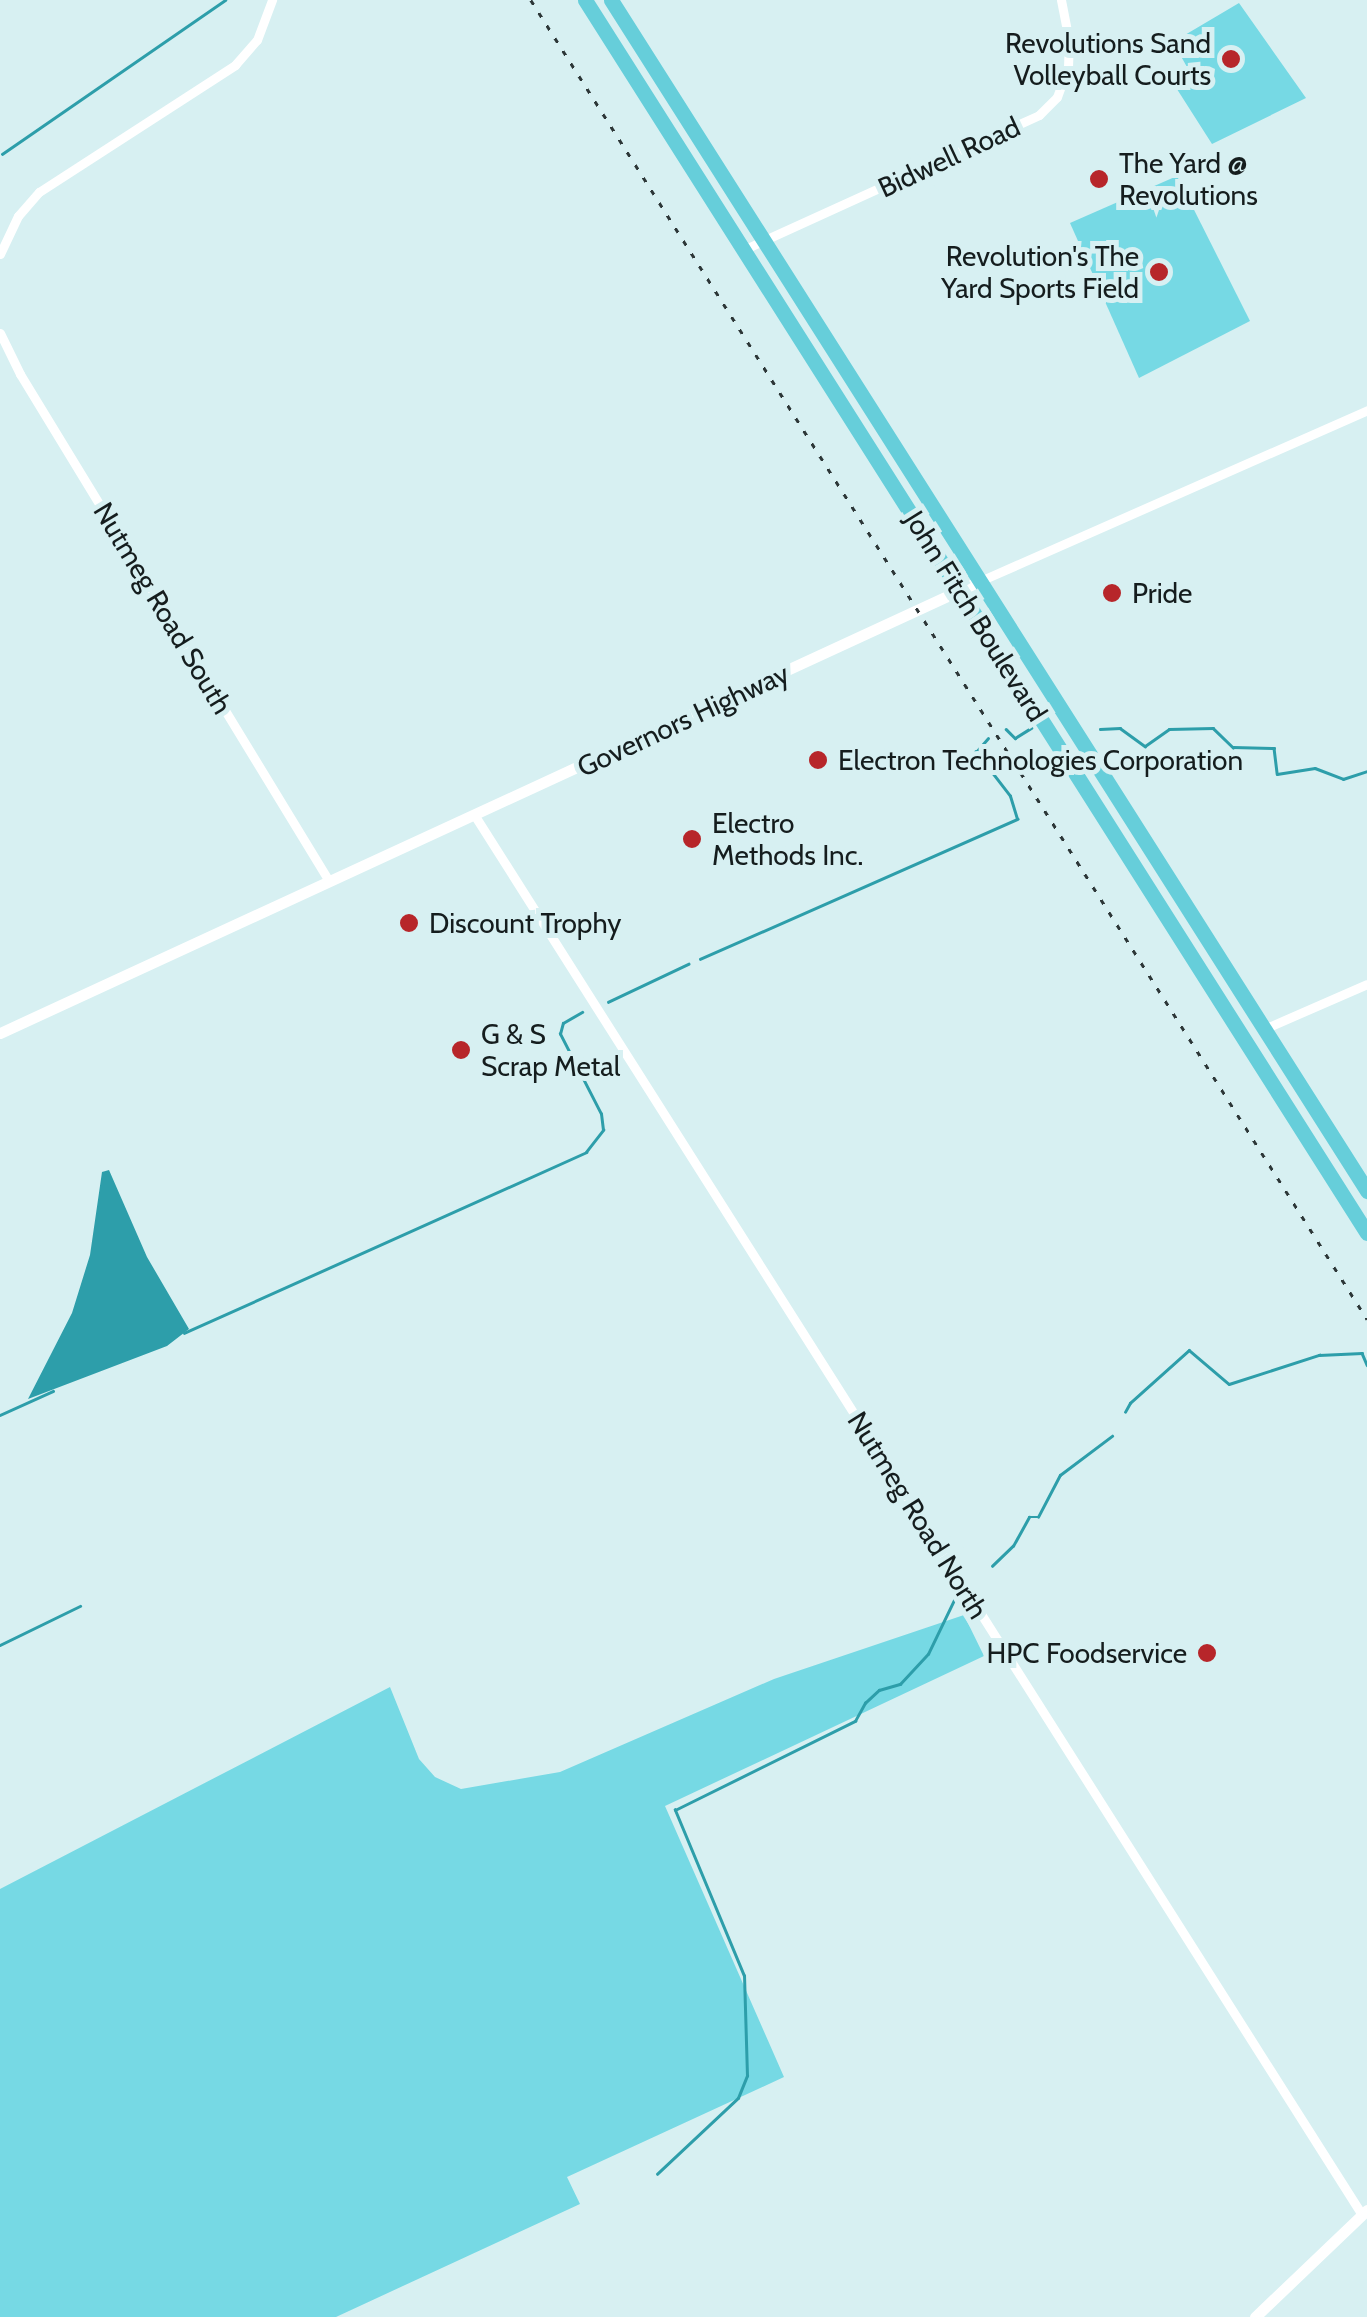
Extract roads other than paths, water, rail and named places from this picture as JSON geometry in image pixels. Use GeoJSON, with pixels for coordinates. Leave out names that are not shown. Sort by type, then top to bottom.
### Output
{"type":"FeatureCollection","features":[{"type":"Feature","properties":{"kind":"highway","name":"John Fitch Boulevard"},"geometry":{"type":"LineString","coordinates":[[585,0],[1367,1233]]}},
{"type":"Feature","properties":{"kind":"highway","name":"John Fitch Boulevard"},"geometry":{"type":"LineString","coordinates":[[612,0],[1367,1191]]}},
{"type":"Feature","properties":{"kind":"street"},"geometry":{"type":"LineString","coordinates":[[0,254],[18,216],[38,192],[235,65],[258,38],[272,0]]}},
{"type":"Feature","properties":{"kind":"street","name":"Bidwell Road"},"geometry":{"type":"LineString","coordinates":[[744,250],[1038,115],[1057,96],[1068,67],[1070,41],[1061,0]]}},
{"type":"Feature","properties":{"kind":"street","name":"Nutmeg Road South"},"geometry":{"type":"LineString","coordinates":[[0,333],[20,374],[330,881]]}},
{"type":"Feature","properties":{"kind":"street","name":"Governors Highway"},"geometry":{"type":"LineString","coordinates":[[0,1033],[960,590],[1367,410]]}},
{"type":"Feature","properties":{"kind":"street","name":"Nutmeg Road North"},"geometry":{"type":"LineString","coordinates":[[475,816],[1364,2212]]}},
{"type":"Feature","properties":{"kind":"street"},"geometry":{"type":"LineString","coordinates":[[1264,1029],[1367,984]]}},
{"type":"Feature","properties":{"kind":"street"},"geometry":{"type":"LineString","coordinates":[[1255,2317],[1364,2212]]}},
{"type":"Feature","properties":{"kind":"waterway"},"geometry":{"type":"LineString","coordinates":[[2,154],[225,0]]}},
{"type":"Feature","properties":{"kind":"waterway"},"geometry":{"type":"LineString","coordinates":[[1006,729],[1015,738],[1031,728]]}},
{"type":"Feature","properties":{"kind":"waterway"},"geometry":{"type":"LineString","coordinates":[[1100,729],[1120,728],[1145,746],[1169,729],[1213,728],[1233,747],[1274,748],[1277,774],[1315,768],[1343,779],[1367,771]]}},
{"type":"Feature","properties":{"kind":"waterway"},"geometry":{"type":"LineString","coordinates":[[700,959],[1017,819],[1010,796],[976,752],[988,738]]}},
{"type":"Feature","properties":{"kind":"waterway"},"geometry":{"type":"LineString","coordinates":[[608,1002],[688,964]]}},
{"type":"Feature","properties":{"kind":"waterway"},"geometry":{"type":"LineString","coordinates":[[184,1333],[586,1152],[603,1130],[601,1114],[560,1034],[563,1023],[582,1012]]}},
{"type":"Feature","properties":{"kind":"waterway"},"geometry":{"type":"LineString","coordinates":[[1125,1412],[1189,1350],[1229,1384],[1319,1355],[1362,1353],[1367,1365]]}},
{"type":"Feature","properties":{"kind":"waterway"},"geometry":{"type":"LineString","coordinates":[[0,1415],[53,1391]]}},
{"type":"Feature","properties":{"kind":"waterway"},"geometry":{"type":"LineString","coordinates":[[992,1566],[1013,1546],[1029,1517],[1038,1517],[1060,1475],[1112,1436]]}},
{"type":"Feature","properties":{"kind":"waterway"},"geometry":{"type":"LineString","coordinates":[[657,2174],[738,2098],[747,2076],[744,1976],[675,1810],[855,1721],[865,1703],[879,1690],[900,1684],[928,1654],[955,1598]]}},
{"type":"Feature","properties":{"kind":"waterway"},"geometry":{"type":"LineString","coordinates":[[0,1645],[80,1606]]}},
{"type":"Feature","properties":{"kind":"railway"},"geometry":{"type":"LineString","coordinates":[[531,0],[1367,1319]]}},
{"type":"Feature","properties":{"kind":"place","name":"Revolutions Sand Volleyball Courts"},"geometry":{"type":"Point","coordinates":[1231,59]}},
{"type":"Feature","properties":{"kind":"place","name":"The Yard @ Revolutions"},"geometry":{"type":"Point","coordinates":[1099,179]}},
{"type":"Feature","properties":{"kind":"place","name":"Revolution's The Yard Sports Field"},"geometry":{"type":"Point","coordinates":[1159,272]}},
{"type":"Feature","properties":{"kind":"place","name":"Pride"},"geometry":{"type":"Point","coordinates":[1112,593]}},
{"type":"Feature","properties":{"kind":"place","name":"Electron Technologies Corporation"},"geometry":{"type":"Point","coordinates":[818,760]}},
{"type":"Feature","properties":{"kind":"place","name":"Electro Methods Inc."},"geometry":{"type":"Point","coordinates":[692,839]}},
{"type":"Feature","properties":{"kind":"place","name":"Discount Trophy"},"geometry":{"type":"Point","coordinates":[409,923]}},
{"type":"Feature","properties":{"kind":"place","name":"G & S Scrap Metal"},"geometry":{"type":"Point","coordinates":[461,1050]}},
{"type":"Feature","properties":{"kind":"place","name":"HPC Foodservice"},"geometry":{"type":"Point","coordinates":[1207,1653]}}]}
